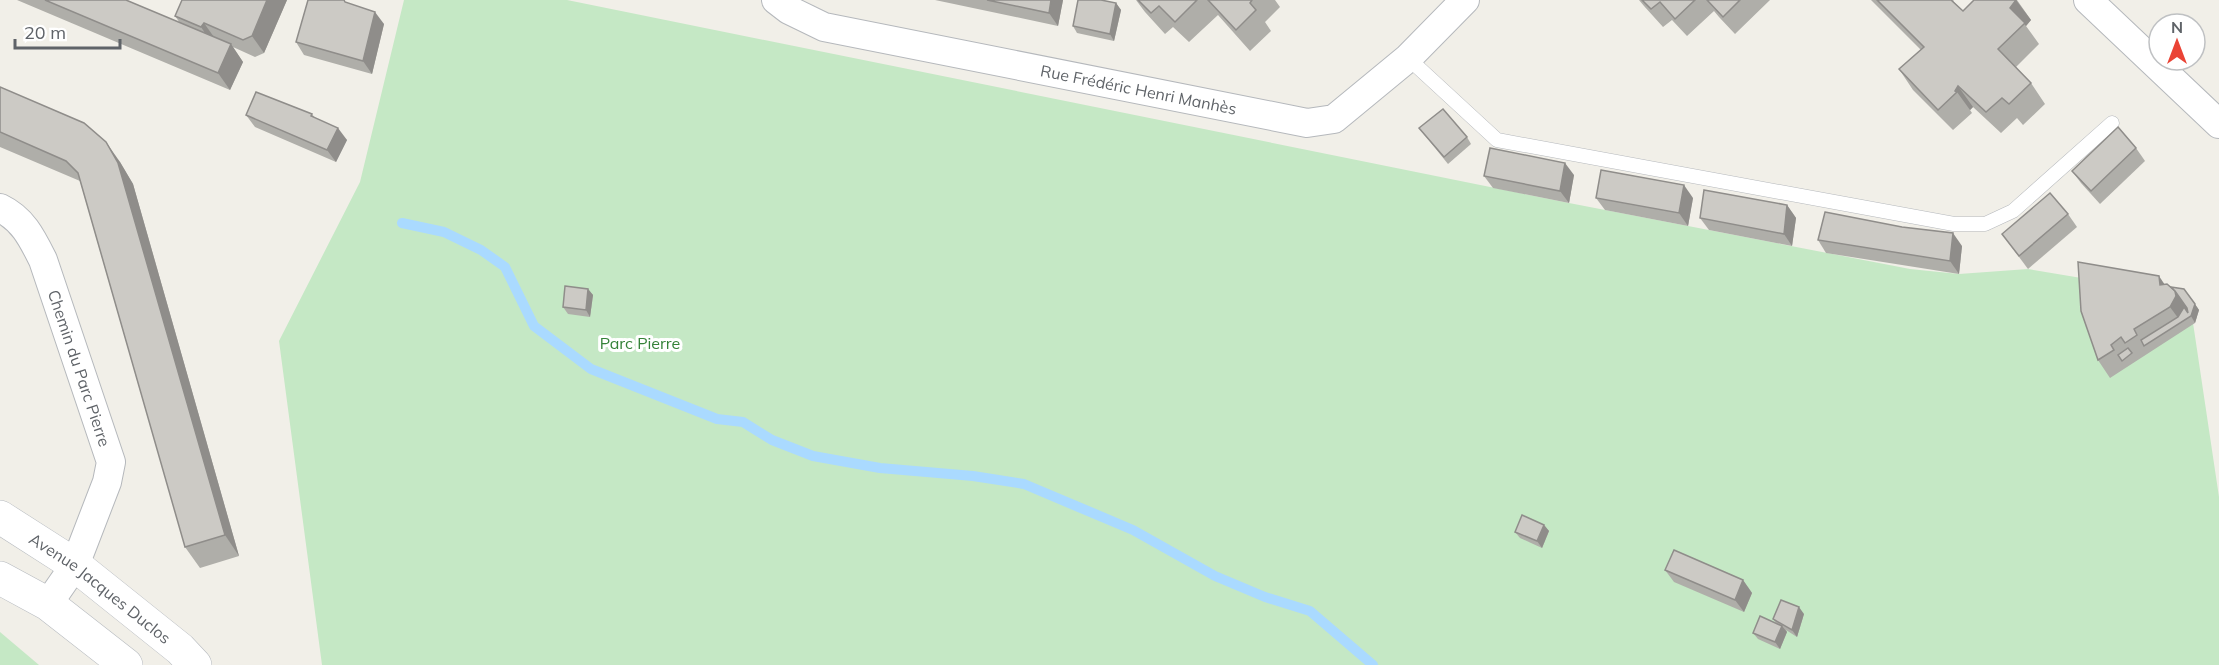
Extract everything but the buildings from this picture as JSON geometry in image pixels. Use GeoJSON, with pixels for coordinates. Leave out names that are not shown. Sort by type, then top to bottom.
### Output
{"type":"FeatureCollection","features":[{"type":"Feature","properties":{"kind":"main road","name":"Avenue Jacques Duclos"},"geometry":{"type":"LineString","coordinates":[[0,517],[75,565],[180,649],[195,665]]}},
{"type":"Feature","properties":{"kind":"main road"},"geometry":{"type":"LineString","coordinates":[[0,578],[48,604],[126,665]]}},
{"type":"Feature","properties":{"kind":"street","name":"Rue Frédéric Henri Manhès"},"geometry":{"type":"LineString","coordinates":[[776,0],[789,10],[824,27],[1307,123],[1334,119],[1408,58],[1454,4]]}},
{"type":"Feature","properties":{"kind":"street"},"geometry":{"type":"LineString","coordinates":[[2088,0],[2219,124]]}},
{"type":"Feature","properties":{"kind":"street","name":"Chemin du Parc Pierre"},"geometry":{"type":"LineString","coordinates":[[0,208],[15,216],[29,233],[43,260],[111,462],[107,482],[75,565],[48,604]]}},
{"type":"Feature","properties":{"kind":"lane"},"geometry":{"type":"LineString","coordinates":[[1408,58],[1497,140],[1954,224],[1985,224],[2013,211],[2112,123]]}},
{"type":"Feature","properties":{"kind":"green space","name":"Parc Pierre"},"geometry":{"type":"Polygon","coordinates":[[[404,0],[567,0],[1569,203],[1910,269],[1959,274],[2028,269],[2189,296],[2219,497],[2219,665],[322,665],[279,341],[360,182],[404,0]]]}},
{"type":"Feature","properties":{"kind":"green space"},"geometry":{"type":"Polygon","coordinates":[[[0,632],[39,665],[0,665],[0,632]]]}},
{"type":"Feature","properties":{"kind":"waterway"},"geometry":{"type":"LineString","coordinates":[[402,223],[444,232],[481,250],[505,267],[534,326],[591,369],[717,419],[743,422],[772,440],[813,456],[880,468],[973,476],[1024,484],[1133,530],[1215,576],[1265,597],[1310,611],[1373,665]]}}]}
